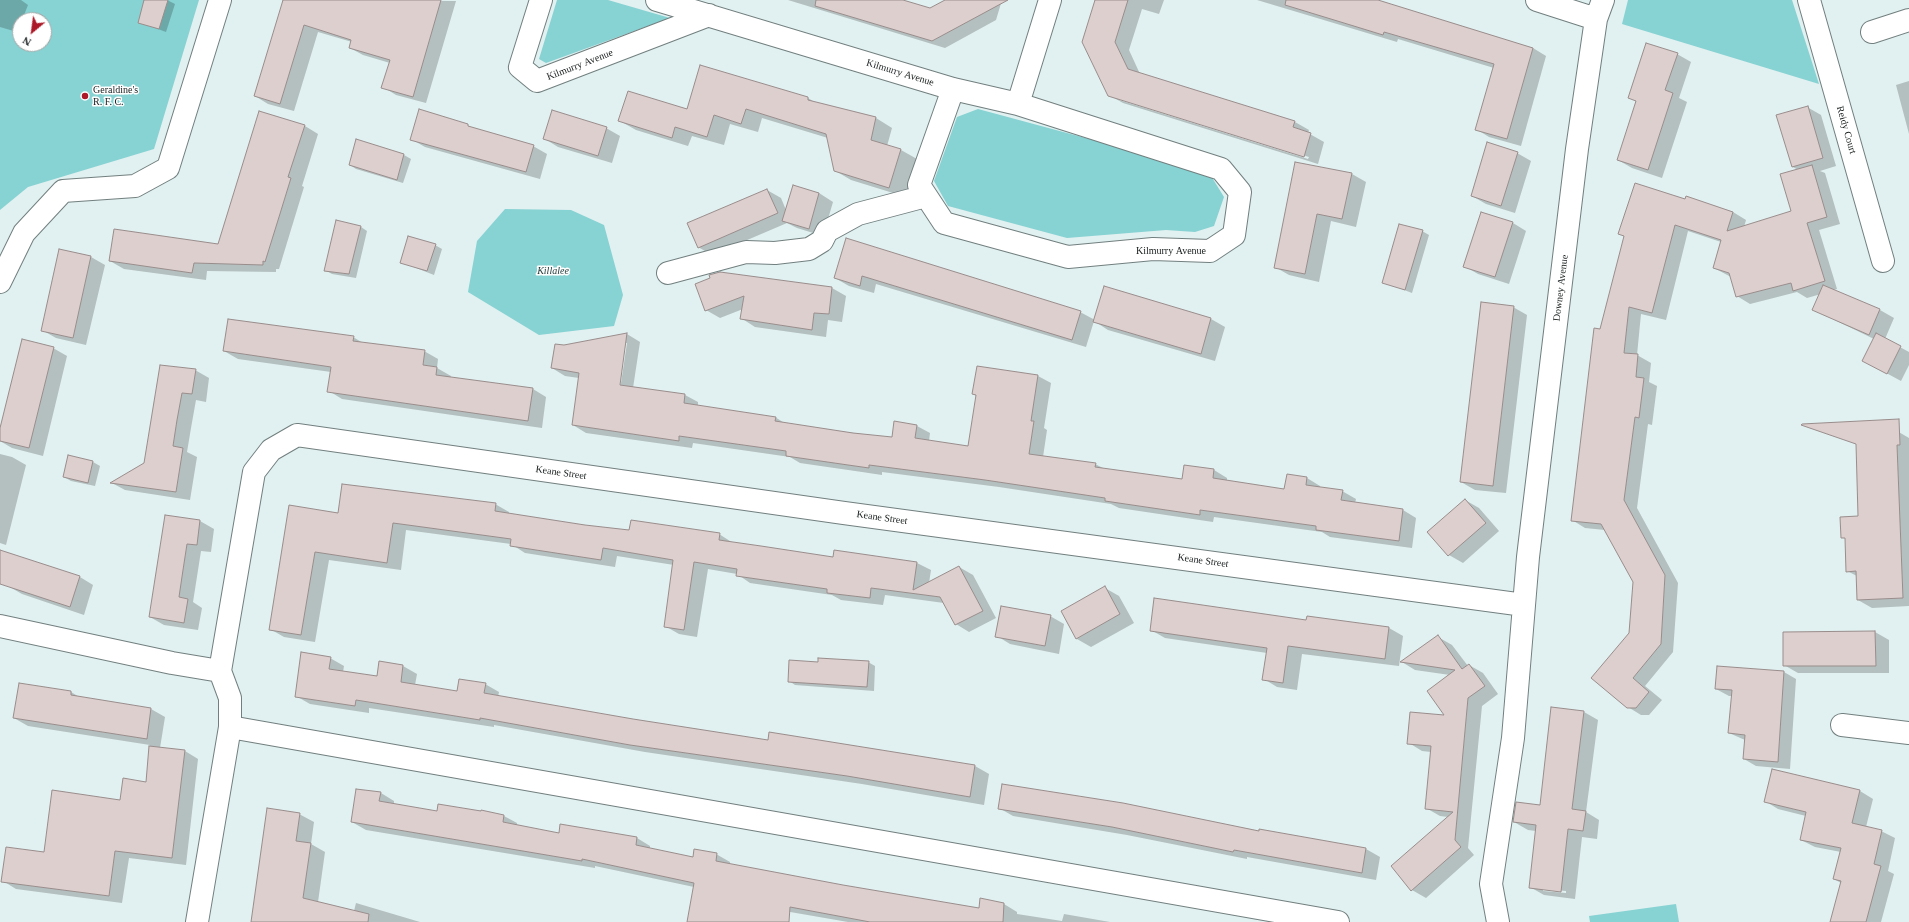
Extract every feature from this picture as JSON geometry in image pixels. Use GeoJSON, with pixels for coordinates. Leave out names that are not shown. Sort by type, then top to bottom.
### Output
{"type":"FeatureCollection","features":[{"type":"Feature","properties":{"kind":"street"},"geometry":{"type":"LineString","coordinates":[[0,282],[24,232],[63,192],[135,186],[168,168],[220,0]]}},
{"type":"Feature","properties":{"kind":"street","name":"Kilmurry Avenue"},"geometry":{"type":"LineString","coordinates":[[541,0],[520,67],[537,81],[709,15]]}},
{"type":"Feature","properties":{"kind":"street","name":"Kilmurry Avenue"},"geometry":{"type":"LineString","coordinates":[[657,0],[953,89],[1018,104],[1222,169],[1240,192],[1234,236],[1210,251],[1154,249],[1068,257],[944,223],[919,185],[953,89]]}},
{"type":"Feature","properties":{"kind":"street"},"geometry":{"type":"LineString","coordinates":[[1018,104],[1050,0]]}},
{"type":"Feature","properties":{"kind":"street"},"geometry":{"type":"LineString","coordinates":[[1537,0],[1600,9]]}},
{"type":"Feature","properties":{"kind":"street","name":"Reidy Court"},"geometry":{"type":"LineString","coordinates":[[1809,0],[1883,261]]}},
{"type":"Feature","properties":{"kind":"street","name":"Downey Avenue"},"geometry":{"type":"LineString","coordinates":[[1498,922],[1491,884],[1513,738],[1528,557],[1576,156],[1600,9]]}},
{"type":"Feature","properties":{"kind":"street"},"geometry":{"type":"LineString","coordinates":[[1872,32],[1909,20]]}},
{"type":"Feature","properties":{"kind":"street"},"geometry":{"type":"LineString","coordinates":[[668,273],[746,252],[775,253],[809,249],[822,241],[827,231],[858,214],[926,196]]}},
{"type":"Feature","properties":{"kind":"street","name":"Keane Street"},"geometry":{"type":"LineString","coordinates":[[220,671],[254,472],[271,450],[297,435],[860,515],[1524,605]]}},
{"type":"Feature","properties":{"kind":"street"},"geometry":{"type":"LineString","coordinates":[[0,626],[172,663],[220,671],[230,698],[230,727],[197,922]]}},
{"type":"Feature","properties":{"kind":"street"},"geometry":{"type":"LineString","coordinates":[[1842,725],[1909,733]]}},
{"type":"Feature","properties":{"kind":"street"},"geometry":{"type":"LineString","coordinates":[[230,727],[1338,922]]}},
{"type":"Feature","properties":{"kind":"green space","name":"Geraldine's R. F. C."},"geometry":{"type":"Polygon","coordinates":[[[0,0],[199,0],[154,149],[28,187],[0,210],[0,0]]]}},
{"type":"Feature","properties":{"kind":"green space"},"geometry":{"type":"Polygon","coordinates":[[[557,0],[608,0],[670,18],[546,63],[539,59],[557,0]]]}},
{"type":"Feature","properties":{"kind":"green space"},"geometry":{"type":"Polygon","coordinates":[[[1628,0],[1792,0],[1819,84],[1622,24],[1628,0]]]}},
{"type":"Feature","properties":{"kind":"green space"},"geometry":{"type":"Polygon","coordinates":[[[978,109],[1208,171],[1224,197],[1214,226],[1195,232],[1166,230],[1067,238],[948,206],[934,181],[957,117],[978,109]]]}},
{"type":"Feature","properties":{"kind":"green space","name":"Killalee"},"geometry":{"type":"Polygon","coordinates":[[[505,209],[571,210],[604,225],[623,295],[614,326],[539,335],[468,292],[477,241],[505,209]]]}},
{"type":"Feature","properties":{"kind":"green space"},"geometry":{"type":"Polygon","coordinates":[[[1676,904],[1679,922],[1590,922],[1589,916],[1676,904]]]}},
{"type":"Feature","properties":{"kind":"building"},"geometry":{"type":"Polygon","coordinates":[[[144,0],[168,0],[159,29],[138,23],[144,0]]]}},
{"type":"Feature","properties":{"kind":"building"},"geometry":{"type":"Polygon","coordinates":[[[283,0],[441,0],[413,97],[381,88],[390,60],[349,48],[351,40],[304,25],[280,104],[254,96],[283,0]]]}},
{"type":"Feature","properties":{"kind":"building"},"geometry":{"type":"Polygon","coordinates":[[[816,0],[903,0],[930,8],[945,0],[1008,0],[932,41],[815,6],[816,0]]]}},
{"type":"Feature","properties":{"kind":"building"},"geometry":{"type":"Polygon","coordinates":[[[1095,0],[1128,0],[1115,42],[1128,69],[1295,121],[1293,127],[1311,133],[1304,157],[1108,96],[1082,42],[1095,0]]]}},
{"type":"Feature","properties":{"kind":"building"},"geometry":{"type":"Polygon","coordinates":[[[1286,0],[1378,0],[1533,48],[1507,139],[1475,130],[1494,64],[1384,32],[1383,35],[1285,5],[1286,0]]]}},
{"type":"Feature","properties":{"kind":"building"},"geometry":{"type":"Polygon","coordinates":[[[1646,43],[1678,53],[1665,90],[1673,93],[1648,170],[1617,160],[1636,101],[1628,98],[1646,43]]]}},
{"type":"Feature","properties":{"kind":"building"},"geometry":{"type":"Polygon","coordinates":[[[700,65],[808,97],[808,100],[876,117],[871,140],[901,149],[889,188],[834,171],[826,134],[746,109],[741,124],[714,115],[707,137],[675,127],[672,138],[618,121],[628,91],[687,109],[700,65]]]}},
{"type":"Feature","properties":{"kind":"building"},"geometry":{"type":"Polygon","coordinates":[[[1808,106],[1823,158],[1792,167],[1776,115],[1808,106]]]}},
{"type":"Feature","properties":{"kind":"building"},"geometry":{"type":"Polygon","coordinates":[[[419,109],[468,124],[468,126],[534,145],[526,172],[410,140],[419,109]]]}},
{"type":"Feature","properties":{"kind":"building"},"geometry":{"type":"Polygon","coordinates":[[[552,110],[607,127],[598,156],[543,139],[552,110]]]}},
{"type":"Feature","properties":{"kind":"building"},"geometry":{"type":"Polygon","coordinates":[[[259,111],[305,125],[288,177],[291,178],[265,262],[263,261],[263,265],[194,263],[192,273],[109,261],[114,229],[218,244],[259,111]]]}},
{"type":"Feature","properties":{"kind":"building"},"geometry":{"type":"Polygon","coordinates":[[[356,139],[404,154],[397,180],[349,165],[356,139]]]}},
{"type":"Feature","properties":{"kind":"building"},"geometry":{"type":"Polygon","coordinates":[[[1487,142],[1518,152],[1501,206],[1471,196],[1487,142]]]}},
{"type":"Feature","properties":{"kind":"building"},"geometry":{"type":"Polygon","coordinates":[[[1295,162],[1352,173],[1342,219],[1317,214],[1305,274],[1274,268],[1295,162]]]}},
{"type":"Feature","properties":{"kind":"building"},"geometry":{"type":"Polygon","coordinates":[[[1812,165],[1827,217],[1807,223],[1825,281],[1793,291],[1791,283],[1736,297],[1729,273],[1713,268],[1721,240],[1675,225],[1652,313],[1629,307],[1624,353],[1638,354],[1636,377],[1644,378],[1639,418],[1635,417],[1624,500],[1665,575],[1661,644],[1633,678],[1649,692],[1636,708],[1627,708],[1591,678],[1629,633],[1633,582],[1601,524],[1571,521],[1594,328],[1600,329],[1624,236],[1618,234],[1635,183],[1685,199],[1686,196],[1733,212],[1727,231],[1791,211],[1780,174],[1812,165]]]}},
{"type":"Feature","properties":{"kind":"building"},"geometry":{"type":"Polygon","coordinates":[[[793,185],[819,193],[809,229],[782,221],[793,185]]]}},
{"type":"Feature","properties":{"kind":"building"},"geometry":{"type":"Polygon","coordinates":[[[767,189],[778,213],[698,248],[687,223],[767,189]]]}},
{"type":"Feature","properties":{"kind":"building"},"geometry":{"type":"Polygon","coordinates":[[[1481,212],[1513,222],[1495,277],[1463,267],[1481,212]]]}},
{"type":"Feature","properties":{"kind":"building"},"geometry":{"type":"Polygon","coordinates":[[[336,220],[361,226],[349,274],[324,271],[336,220]]]}},
{"type":"Feature","properties":{"kind":"building"},"geometry":{"type":"Polygon","coordinates":[[[1399,224],[1423,230],[1405,290],[1382,283],[1399,224]]]}},
{"type":"Feature","properties":{"kind":"building"},"geometry":{"type":"Polygon","coordinates":[[[408,236],[436,244],[427,271],[400,263],[408,236]]]}},
{"type":"Feature","properties":{"kind":"building"},"geometry":{"type":"Polygon","coordinates":[[[846,238],[1081,311],[1072,340],[862,276],[860,286],[834,278],[846,238]]]}},
{"type":"Feature","properties":{"kind":"building"},"geometry":{"type":"Polygon","coordinates":[[[59,249],[91,256],[73,338],[41,331],[59,249]]]}},
{"type":"Feature","properties":{"kind":"building"},"geometry":{"type":"Polygon","coordinates":[[[720,272],[832,287],[829,314],[814,313],[812,330],[740,319],[744,296],[705,311],[695,284],[710,278],[709,275],[720,272]]]}},
{"type":"Feature","properties":{"kind":"building"},"geometry":{"type":"Polygon","coordinates":[[[1823,285],[1880,309],[1869,335],[1812,310],[1823,285]]]}},
{"type":"Feature","properties":{"kind":"building"},"geometry":{"type":"Polygon","coordinates":[[[1104,286],[1211,318],[1201,354],[1093,322],[1104,286]]]}},
{"type":"Feature","properties":{"kind":"building"},"geometry":{"type":"Polygon","coordinates":[[[1481,302],[1514,306],[1493,486],[1460,482],[1481,302]]]}},
{"type":"Feature","properties":{"kind":"building"},"geometry":{"type":"Polygon","coordinates":[[[228,319],[354,336],[353,341],[425,350],[423,365],[437,367],[436,375],[533,388],[528,421],[327,392],[331,367],[223,351],[228,319]]]}},
{"type":"Feature","properties":{"kind":"building"},"geometry":{"type":"Polygon","coordinates":[[[627,333],[620,385],[685,394],[684,403],[776,417],[775,421],[853,433],[892,437],[894,421],[917,425],[915,438],[968,446],[976,395],[972,394],[977,366],[1038,375],[1031,421],[1034,421],[1029,454],[1096,463],[1095,467],[1182,479],[1184,465],[1214,469],[1213,478],[1284,489],[1287,474],[1307,477],[1306,485],[1343,490],[1341,500],[1403,509],[1399,541],[1316,530],[1316,526],[1200,510],[1200,515],[1105,501],[1105,498],[985,480],[869,465],[869,468],[786,456],[786,451],[679,436],[679,441],[572,425],[579,373],[551,368],[555,344],[564,345],[627,333]]]}},
{"type":"Feature","properties":{"kind":"building"},"geometry":{"type":"Polygon","coordinates":[[[1876,333],[1901,346],[1887,374],[1862,361],[1876,333]]]}},
{"type":"Feature","properties":{"kind":"building"},"geometry":{"type":"Polygon","coordinates":[[[22,339],[54,347],[29,448],[0,441],[0,428],[22,339]]]}},
{"type":"Feature","properties":{"kind":"building"},"geometry":{"type":"Polygon","coordinates":[[[160,365],[196,369],[192,394],[182,393],[177,420],[173,446],[183,448],[176,492],[110,483],[144,463],[160,365]]]}},
{"type":"Feature","properties":{"kind":"building"},"geometry":{"type":"Polygon","coordinates":[[[1899,419],[1900,445],[1897,445],[1903,598],[1857,600],[1856,571],[1846,572],[1845,538],[1841,538],[1840,517],[1858,516],[1856,444],[1801,425],[1899,419]]]}},
{"type":"Feature","properties":{"kind":"building"},"geometry":{"type":"Polygon","coordinates":[[[68,455],[93,461],[88,483],[63,477],[68,455]]]}},
{"type":"Feature","properties":{"kind":"building"},"geometry":{"type":"Polygon","coordinates":[[[342,484],[496,503],[495,511],[585,525],[629,530],[631,520],[720,533],[719,540],[833,557],[834,550],[917,562],[913,590],[959,566],[983,611],[955,625],[940,597],[871,588],[870,598],[827,593],[827,589],[736,576],[737,569],[694,562],[684,630],[664,627],[673,560],[603,548],[601,560],[510,546],[511,539],[393,523],[387,563],[315,552],[301,635],[269,630],[289,505],[338,513],[342,484]]]}},
{"type":"Feature","properties":{"kind":"building"},"geometry":{"type":"Polygon","coordinates":[[[1465,499],[1486,523],[1448,556],[1427,532],[1465,499]]]}},
{"type":"Feature","properties":{"kind":"building"},"geometry":{"type":"Polygon","coordinates":[[[165,515],[200,520],[197,545],[187,544],[179,597],[188,599],[184,623],[149,617],[165,515]]]}},
{"type":"Feature","properties":{"kind":"building"},"geometry":{"type":"Polygon","coordinates":[[[0,550],[80,576],[70,607],[0,584],[0,550]]]}},
{"type":"Feature","properties":{"kind":"building"},"geometry":{"type":"Polygon","coordinates":[[[1105,586],[1120,614],[1076,639],[1061,611],[1105,586]]]}},
{"type":"Feature","properties":{"kind":"building"},"geometry":{"type":"Polygon","coordinates":[[[1154,598],[1306,620],[1307,616],[1389,627],[1385,659],[1288,646],[1283,683],[1262,680],[1267,648],[1150,631],[1154,598]]]}},
{"type":"Feature","properties":{"kind":"building"},"geometry":{"type":"Polygon","coordinates":[[[1001,606],[1051,615],[1045,646],[995,637],[1001,606]]]}},
{"type":"Feature","properties":{"kind":"building"},"geometry":{"type":"Polygon","coordinates":[[[1875,631],[1876,666],[1783,666],[1783,632],[1875,631]]]}},
{"type":"Feature","properties":{"kind":"building"},"geometry":{"type":"Polygon","coordinates":[[[1438,635],[1462,669],[1469,664],[1485,686],[1468,698],[1455,840],[1461,847],[1411,891],[1391,866],[1453,812],[1425,809],[1431,746],[1407,744],[1410,712],[1444,715],[1427,691],[1455,670],[1400,662],[1438,635]]]}},
{"type":"Feature","properties":{"kind":"building"},"geometry":{"type":"Polygon","coordinates":[[[301,652],[331,657],[329,669],[377,676],[379,661],[403,665],[401,682],[457,691],[459,679],[486,683],[484,693],[633,719],[768,740],[769,732],[975,765],[970,797],[847,776],[630,745],[480,718],[480,720],[356,700],[355,706],[295,697],[301,652]]]}},
{"type":"Feature","properties":{"kind":"building"},"geometry":{"type":"Polygon","coordinates":[[[818,658],[869,661],[867,687],[788,682],[789,660],[818,662],[818,658]]]}},
{"type":"Feature","properties":{"kind":"building"},"geometry":{"type":"Polygon","coordinates":[[[1717,666],[1784,671],[1778,762],[1743,759],[1745,735],[1728,733],[1732,690],[1715,689],[1717,666]]]}},
{"type":"Feature","properties":{"kind":"building"},"geometry":{"type":"Polygon","coordinates":[[[19,683],[71,691],[71,695],[151,708],[147,739],[13,718],[19,683]]]}},
{"type":"Feature","properties":{"kind":"building"},"geometry":{"type":"Polygon","coordinates":[[[1551,707],[1584,711],[1572,809],[1586,811],[1583,831],[1568,829],[1561,892],[1529,888],[1536,825],[1513,822],[1516,802],[1540,805],[1551,707]]]}},
{"type":"Feature","properties":{"kind":"building"},"geometry":{"type":"Polygon","coordinates":[[[149,746],[185,750],[172,858],[115,851],[109,896],[1,882],[6,847],[44,852],[52,790],[120,800],[123,778],[146,782],[149,746]]]}},
{"type":"Feature","properties":{"kind":"building"},"geometry":{"type":"Polygon","coordinates":[[[1772,769],[1860,790],[1852,823],[1882,830],[1874,864],[1881,866],[1866,922],[1830,922],[1841,881],[1833,879],[1841,848],[1800,840],[1806,812],[1764,802],[1772,769]]]}},
{"type":"Feature","properties":{"kind":"building"},"geometry":{"type":"Polygon","coordinates":[[[1002,784],[1123,803],[1259,831],[1259,829],[1366,848],[1362,873],[1234,850],[1233,852],[1112,827],[998,809],[1002,784]]]}},
{"type":"Feature","properties":{"kind":"building"},"geometry":{"type":"Polygon","coordinates":[[[356,789],[381,792],[379,801],[437,811],[438,804],[481,810],[504,815],[503,822],[559,833],[560,824],[637,837],[636,845],[693,857],[694,849],[717,853],[716,861],[843,885],[979,908],[980,898],[1004,903],[1003,922],[870,922],[790,907],[789,922],[687,922],[694,883],[582,859],[582,861],[351,822],[356,789]]]}},
{"type":"Feature","properties":{"kind":"building"},"geometry":{"type":"Polygon","coordinates":[[[267,808],[300,813],[296,841],[311,843],[303,898],[369,914],[368,922],[251,922],[267,808]]]}},
{"type":"Feature","properties":{"kind":"place","name":"Geraldine's R. F. C."},"geometry":{"type":"Point","coordinates":[85,96]}}]}
